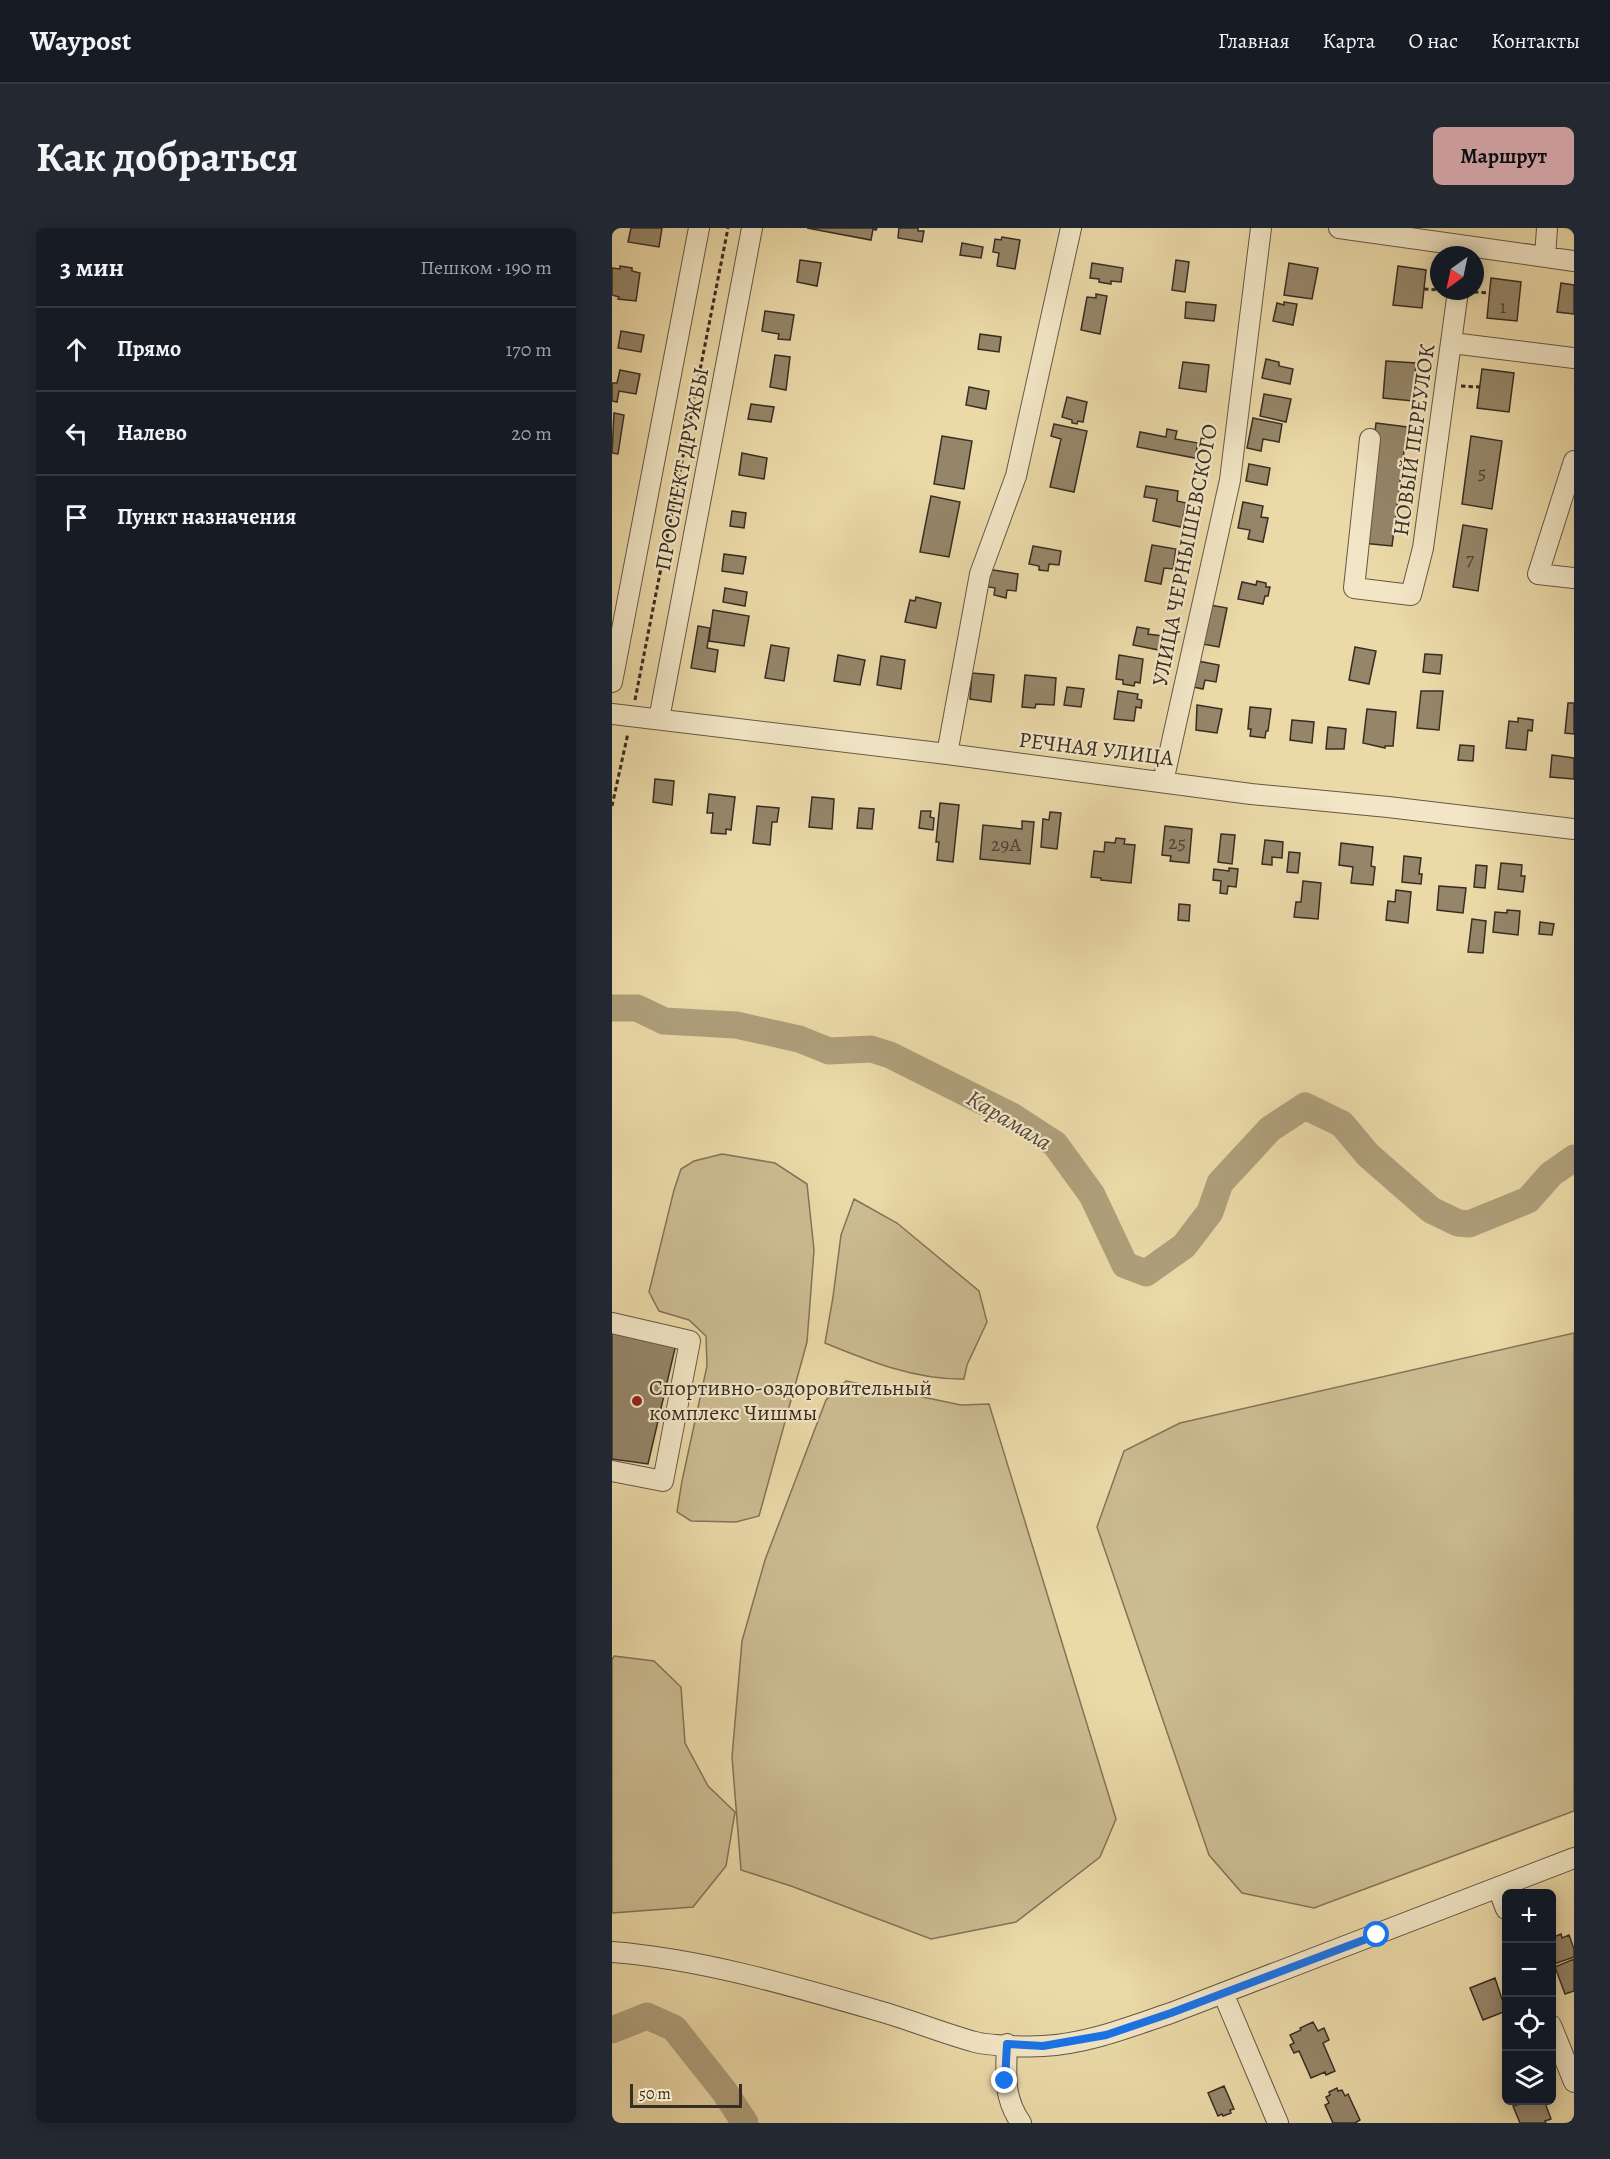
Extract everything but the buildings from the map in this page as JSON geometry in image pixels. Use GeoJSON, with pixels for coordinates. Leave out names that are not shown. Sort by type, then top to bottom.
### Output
{"type":"FeatureCollection","features":[{"type":"Feature","properties":{"kind":"street"},"geometry":{"type":"LineString","coordinates":[[612,682],[699,228]]}},
{"type":"Feature","properties":{"kind":"street","name":"ПРОСПЕКТ ДРУЖБЫ"},"geometry":{"type":"LineString","coordinates":[[658,719],[752,228]]}},
{"type":"Feature","properties":{"kind":"street"},"geometry":{"type":"LineString","coordinates":[[946,754],[980,574],[1016,476],[1071,228]]}},
{"type":"Feature","properties":{"kind":"street","name":"УЛИЦА ЧЕРНЫШЕВСКОГО"},"geometry":{"type":"LineString","coordinates":[[1162,782],[1230,480],[1261,228]]}},
{"type":"Feature","properties":{"kind":"street"},"geometry":{"type":"LineString","coordinates":[[1339,228],[1442,246]]}},
{"type":"Feature","properties":{"kind":"street"},"geometry":{"type":"LineString","coordinates":[[1545,257],[1547,228]]}},
{"type":"Feature","properties":{"kind":"street"},"geometry":{"type":"LineString","coordinates":[[1484,252],[1574,261]]}},
{"type":"Feature","properties":{"kind":"street","name":"НОВЫЙ ПЕРЕУЛОК"},"geometry":{"type":"LineString","coordinates":[[1370,439],[1353,588],[1411,595],[1423,548],[1457,300]]}},
{"type":"Feature","properties":{"kind":"street"},"geometry":{"type":"LineString","coordinates":[[1452,343],[1574,358]]}},
{"type":"Feature","properties":{"kind":"street"},"geometry":{"type":"LineString","coordinates":[[1574,461],[1538,574],[1574,578]]}},
{"type":"Feature","properties":{"kind":"street","name":"РЕЧНАЯ УЛИЦА"},"geometry":{"type":"LineString","coordinates":[[612,714],[1574,830]]}},
{"type":"Feature","properties":{"kind":"street"},"geometry":{"type":"LineString","coordinates":[[612,1323],[690,1341],[663,1481],[612,1471]]}},
{"type":"Feature","properties":{"kind":"street"},"geometry":{"type":"LineString","coordinates":[[612,1952],[639,1954],[729,1971],[810,1991],[923,2024],[977,2043],[1043,2046],[1106,2035],[1223,1993],[1574,1858]]}},
{"type":"Feature","properties":{"kind":"street"},"geometry":{"type":"LineString","coordinates":[[1498,1888],[1502,1899]]}},
{"type":"Feature","properties":{"kind":"street"},"geometry":{"type":"LineString","coordinates":[[1223,1993],[1278,2123]]}},
{"type":"Feature","properties":{"kind":"street"},"geometry":{"type":"LineString","coordinates":[[1556,2037],[1574,2082]]}},
{"type":"Feature","properties":{"kind":"street"},"geometry":{"type":"LineString","coordinates":[[1007,2044],[1005,2081],[1009,2103],[1021,2123]]}},
{"type":"Feature","properties":{"kind":"path"},"geometry":{"type":"LineString","coordinates":[[612,806],[632,716],[728,228]]}},
{"type":"Feature","properties":{"kind":"path"},"geometry":{"type":"LineString","coordinates":[[1424,289],[1430,289]]}},
{"type":"Feature","properties":{"kind":"shaded area"},"geometry":{"type":"Polygon","coordinates":[[[722,1154],[775,1163],[807,1184],[814,1250],[807,1342],[759,1516],[736,1522],[691,1521],[677,1512],[707,1366],[706,1336],[689,1320],[659,1311],[649,1292],[681,1169],[694,1161],[722,1154]]]}},
{"type":"Feature","properties":{"kind":"shaded area"},"geometry":{"type":"Polygon","coordinates":[[[854,1199],[897,1223],[979,1291],[987,1322],[967,1365],[964,1379],[910,1373],[875,1363],[825,1343],[841,1235],[854,1199]]]}},
{"type":"Feature","properties":{"kind":"shaded area"},"geometry":{"type":"Polygon","coordinates":[[[1574,1333],[1574,1811],[1314,1908],[1242,1893],[1209,1855],[1097,1527],[1124,1451],[1180,1423],[1574,1333]]]}},
{"type":"Feature","properties":{"kind":"shaded area"},"geometry":{"type":"Polygon","coordinates":[[[846,1381],[961,1405],[989,1404],[1116,1819],[1100,1857],[1016,1922],[931,1939],[791,1886],[741,1870],[732,1757],[742,1641],[765,1560],[826,1400],[846,1381]]]}},
{"type":"Feature","properties":{"kind":"shaded area"},"geometry":{"type":"Polygon","coordinates":[[[614,1656],[654,1661],[681,1687],[685,1743],[708,1786],[735,1812],[726,1866],[693,1907],[612,1913],[612,1660],[614,1656]]]}},
{"type":"Feature","properties":{"kind":"waterway","name":"Карамала"},"geometry":{"type":"LineString","coordinates":[[612,1008],[637,1008],[664,1021],[736,1025],[799,1039],[829,1051],[871,1049],[890,1055],[1012,1116],[1055,1144],[1092,1195],[1125,1265],[1146,1273],[1184,1246],[1210,1212],[1220,1183],[1270,1129],[1305,1106],[1342,1124],[1368,1155],[1431,1210],[1458,1223],[1469,1224],[1528,1200],[1551,1174],[1574,1158]]}},
{"type":"Feature","properties":{"kind":"waterway"},"geometry":{"type":"LineString","coordinates":[[612,2030],[647,2016],[674,2028],[724,2091],[745,2123]]}},
{"type":"Feature","properties":{"kind":"place","name":"Спортивно-оздоровительный комплекс Чишмы"},"geometry":{"type":"Point","coordinates":[637,1401]}},
{"type":"Feature","properties":{"kind":"route"},"geometry":{"type":"LineString","coordinates":[[1005,2081],[1007,2044],[1043,2046],[1106,2035],[1171,2013],[1377,1935]]}}]}
